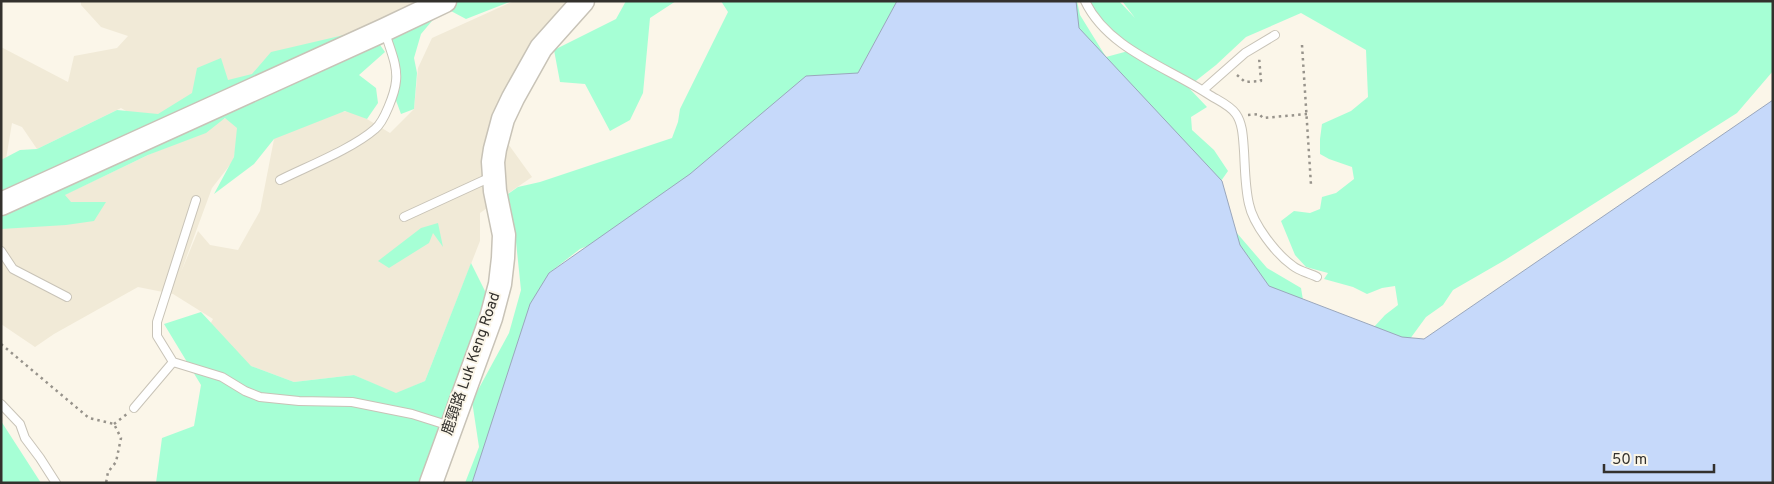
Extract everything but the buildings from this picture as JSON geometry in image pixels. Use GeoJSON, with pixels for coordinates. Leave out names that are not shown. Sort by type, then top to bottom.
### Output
{"type":"FeatureCollection","features":[{"type":"Feature","properties":{"kind":"street"},"geometry":{"type":"LineString","coordinates":[[1,204],[445,1]]}},
{"type":"Feature","properties":{"kind":"street","name":"鹿頸路 Luk Keng Road"},"geometry":{"type":"LineString","coordinates":[[431,483],[491,318],[501,277],[504,234],[493,176],[493,162],[498,134],[513,98],[541,48],[583,1]]}},
{"type":"Feature","properties":{"kind":"lane"},"geometry":{"type":"LineString","coordinates":[[1085,1],[1089,11],[1104,29],[1128,48],[1203,90],[1236,114],[1242,127],[1249,205],[1255,221],[1265,236],[1294,267],[1317,277]]}},
{"type":"Feature","properties":{"kind":"lane"},"geometry":{"type":"LineString","coordinates":[[280,180],[357,142],[376,128],[389,105],[396,80],[394,62],[384,30]]}},
{"type":"Feature","properties":{"kind":"lane"},"geometry":{"type":"LineString","coordinates":[[1203,90],[1245,53],[1275,35]]}},
{"type":"Feature","properties":{"kind":"lane"},"geometry":{"type":"LineString","coordinates":[[404,217],[493,176]]}},
{"type":"Feature","properties":{"kind":"lane"},"geometry":{"type":"LineString","coordinates":[[196,200],[157,322],[157,336],[173,362],[222,377],[245,391],[260,396],[299,402],[352,402],[412,414],[452,426]]}},
{"type":"Feature","properties":{"kind":"lane"},"geometry":{"type":"LineString","coordinates":[[1,251],[13,269],[67,297]]}},
{"type":"Feature","properties":{"kind":"lane"},"geometry":{"type":"LineString","coordinates":[[134,408],[173,362]]}},
{"type":"Feature","properties":{"kind":"lane"},"geometry":{"type":"LineString","coordinates":[[1,404],[20,424],[25,438],[56,483]]}},
{"type":"Feature","properties":{"kind":"path"},"geometry":{"type":"LineString","coordinates":[[1302,46],[1311,185]]}},
{"type":"Feature","properties":{"kind":"path"},"geometry":{"type":"LineString","coordinates":[[1228,68],[1245,82],[1261,82],[1259,55]]}},
{"type":"Feature","properties":{"kind":"path"},"geometry":{"type":"LineString","coordinates":[[1259,114],[1263,118],[1307,114]]}},
{"type":"Feature","properties":{"kind":"path"},"geometry":{"type":"LineString","coordinates":[[1,344],[89,418],[114,424]]}},
{"type":"Feature","properties":{"kind":"path"},"geometry":{"type":"LineString","coordinates":[[114,424],[134,408]]}},
{"type":"Feature","properties":{"kind":"path"},"geometry":{"type":"LineString","coordinates":[[106,483],[108,472],[116,462],[120,438],[114,424]]}},
{"type":"Feature","properties":{"kind":"shaded area"},"geometry":{"type":"Polygon","coordinates":[[[81,1],[419,1],[150,125],[121,108],[37,149],[22,127],[12,123],[1,189],[1,47],[68,82],[74,56],[117,48],[128,36],[101,27],[81,5],[81,1]]]}},
{"type":"Feature","properties":{"kind":"shaded area"},"geometry":{"type":"Polygon","coordinates":[[[514,1],[583,1],[501,134],[532,177],[480,213],[480,241],[425,381],[396,394],[354,375],[294,382],[251,366],[194,353],[213,319],[173,294],[138,287],[54,334],[35,347],[1,324],[1,225],[245,109],[233,161],[212,188],[181,272],[198,231],[210,245],[238,250],[260,211],[275,134],[302,120],[352,110],[390,133],[414,109],[418,68],[432,38],[514,1]]]}},
{"type":"Feature","properties":{"kind":"green space"},"geometry":{"type":"Polygon","coordinates":[[[430,1],[512,1],[466,19],[451,11],[437,15],[421,34],[414,58],[417,73],[414,109],[401,114],[391,87],[393,59],[389,34],[430,1]]]}},
{"type":"Feature","properties":{"kind":"green space"},"geometry":{"type":"Polygon","coordinates":[[[626,1],[676,1],[650,18],[643,93],[630,120],[610,131],[585,84],[560,82],[554,50],[616,19],[626,1]]]}},
{"type":"Feature","properties":{"kind":"green space"},"geometry":{"type":"Polygon","coordinates":[[[721,1],[951,1],[887,20],[853,82],[621,232],[580,249],[549,273],[500,483],[465,483],[479,447],[472,401],[509,333],[521,290],[515,232],[508,194],[518,187],[540,182],[672,138],[678,122],[680,109],[728,12],[721,1]]]}},
{"type":"Feature","properties":{"kind":"green space"},"geometry":{"type":"Polygon","coordinates":[[[997,1],[1077,1],[1080,15],[1106,57],[1132,50],[1088,6],[1086,1],[1119,1],[1135,18],[1122,1],[1773,1],[1773,71],[1737,113],[1505,260],[1453,290],[1443,305],[1426,317],[1407,343],[1380,340],[1374,327],[1398,305],[1395,286],[1382,288],[1367,294],[1353,287],[1324,279],[1328,273],[1306,267],[1295,255],[1281,221],[1294,211],[1310,213],[1320,209],[1322,197],[1336,193],[1354,179],[1352,167],[1320,154],[1320,139],[1322,124],[1351,111],[1368,97],[1366,50],[1301,13],[1246,37],[1216,65],[1188,87],[1207,107],[1191,117],[1192,130],[1214,150],[1228,171],[1221,181],[1236,232],[1267,268],[1301,288],[1304,306],[1249,286],[997,1]]]}},
{"type":"Feature","properties":{"kind":"green space"},"geometry":{"type":"Polygon","coordinates":[[[344,35],[367,38],[378,42],[385,52],[359,75],[376,88],[378,103],[367,119],[345,111],[274,139],[254,164],[214,194],[234,157],[237,128],[225,118],[206,133],[148,155],[65,195],[71,202],[106,202],[94,221],[66,225],[1,229],[1,160],[20,150],[37,149],[117,110],[158,114],[192,93],[197,68],[221,58],[228,80],[252,74],[271,52],[344,35]]]}},
{"type":"Feature","properties":{"kind":"green space"},"geometry":{"type":"Polygon","coordinates":[[[438,223],[443,247],[433,233],[429,243],[389,268],[378,261],[421,228],[438,223]]]}},
{"type":"Feature","properties":{"kind":"green space"},"geometry":{"type":"Polygon","coordinates":[[[471,263],[492,305],[441,483],[156,483],[162,438],[194,426],[201,385],[164,324],[201,312],[251,366],[294,382],[354,375],[396,393],[425,381],[471,263]]]}},
{"type":"Feature","properties":{"kind":"green space"},"geometry":{"type":"Polygon","coordinates":[[[1,421],[41,483],[1,483],[1,421]]]}},
{"type":"Feature","properties":{"kind":"water"},"geometry":{"type":"Polygon","coordinates":[[[897,1],[1076,1],[1079,28],[1222,181],[1240,245],[1269,286],[1402,337],[1424,339],[1773,100],[1773,483],[472,483],[530,304],[549,273],[690,174],[806,76],[858,73],[897,1]]]}}]}
